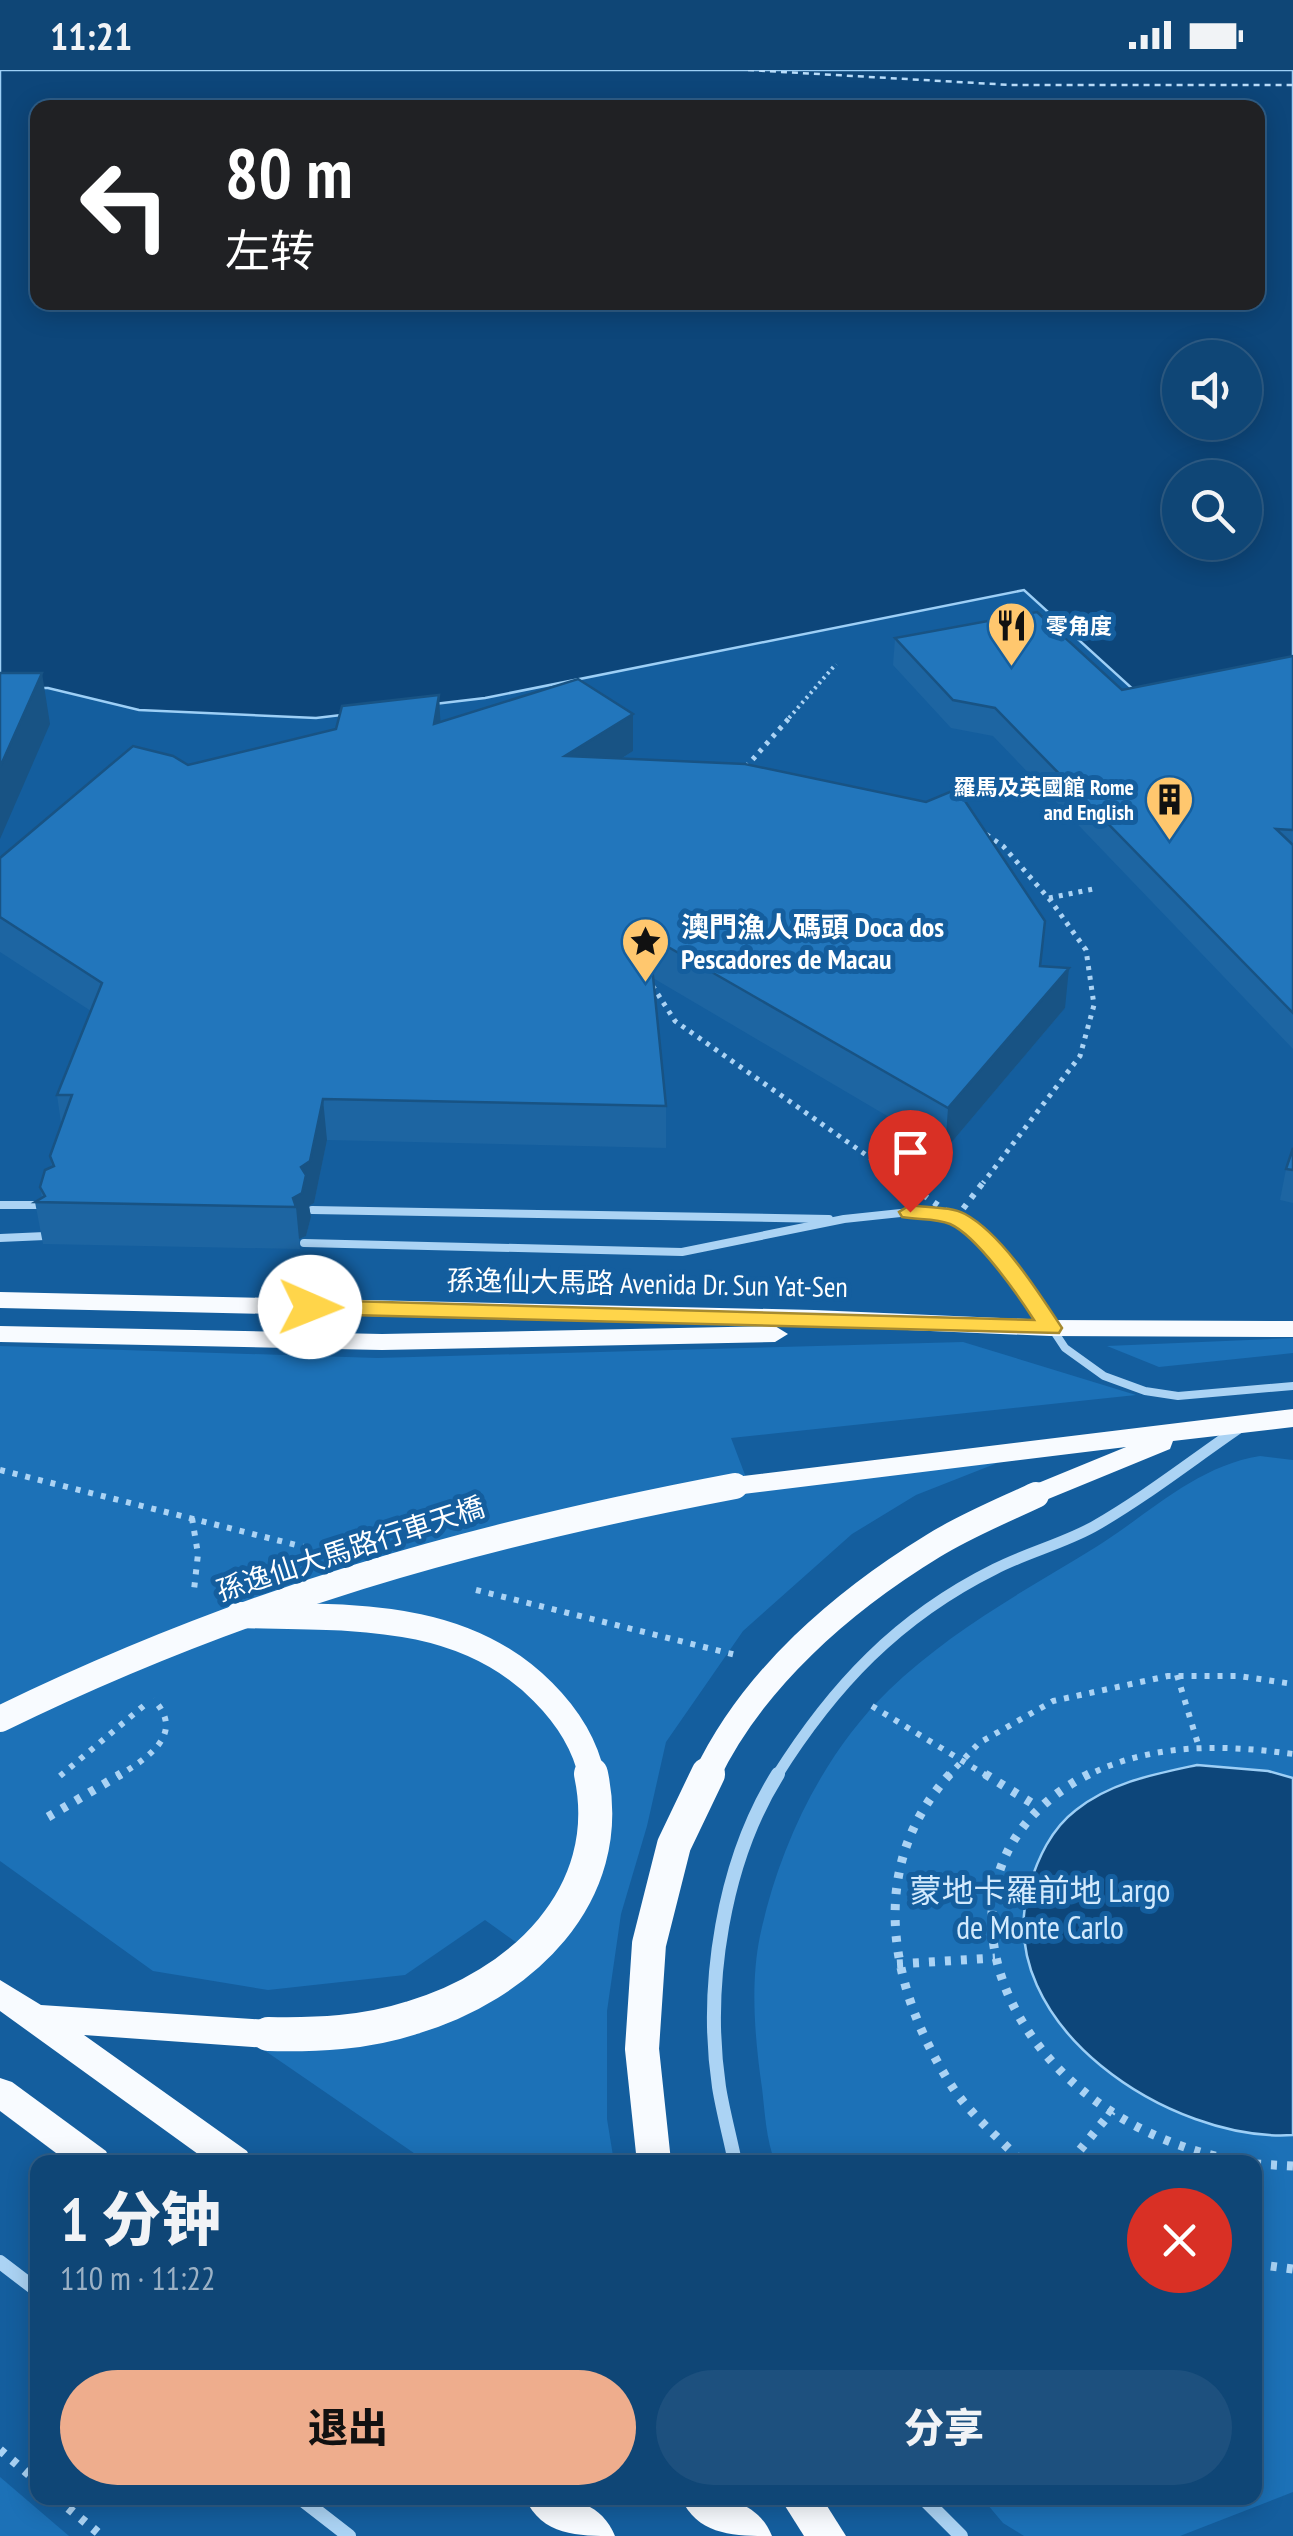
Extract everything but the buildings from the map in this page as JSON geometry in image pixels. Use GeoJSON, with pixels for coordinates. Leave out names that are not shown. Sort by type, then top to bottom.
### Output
{"type":"FeatureCollection","features":[{"type":"Feature","properties":{"kind":"main road","name":"孫逸仙大馬路 Avenida Dr. Sun Yat-Sen"},"geometry":{"type":"LineString","coordinates":[[0,1300],[814,1318],[1050,1328],[1293,1330]]}},
{"type":"Feature","properties":{"kind":"main road"},"geometry":{"type":"LineString","coordinates":[[0,1334],[382,1342],[1050,1328]]}},
{"type":"Feature","properties":{"kind":"main road"},"geometry":{"type":"LineString","coordinates":[[653,2155],[642,2072],[648,1953],[674,1845],[719,1749],[781,1666],[856,1596],[941,1539],[1189,1431],[1293,1418]]}},
{"type":"Feature","properties":{"kind":"main road","name":"孫逸仙大馬路行車天橋"},"geometry":{"type":"LineString","coordinates":[[0,1719],[172,1641],[313,1588],[454,1545],[594,1511],[735,1486],[1189,1431]]}},
{"type":"Feature","properties":{"kind":"main road"},"geometry":{"type":"LineString","coordinates":[[35,2018],[268,2034],[366,2032],[456,2003],[497,1980],[531,1953],[579,1890],[592,1856],[598,1789],[583,1742],[556,1700],[531,1676],[468,1640],[392,1622],[239,1616]]}},
{"type":"Feature","properties":{"kind":"main road"},"geometry":{"type":"LineString","coordinates":[[0,1993],[225,2155]]}},
{"type":"Feature","properties":{"kind":"main road"},"geometry":{"type":"LineString","coordinates":[[0,2092],[85,2155]]}},
{"type":"Feature","properties":{"kind":"main road"},"geometry":{"type":"LineString","coordinates":[[554,2505],[596,2536]]}},
{"type":"Feature","properties":{"kind":"main road"},"geometry":{"type":"LineString","coordinates":[[710,2505],[753,2536]]}},
{"type":"Feature","properties":{"kind":"main road"},"geometry":{"type":"LineString","coordinates":[[805,2505],[828,2536]]}},
{"type":"Feature","properties":{"kind":"street"},"geometry":{"type":"LineString","coordinates":[[734,2155],[719,2085],[715,2030],[722,1925],[749,1830],[793,1746],[851,1674],[922,1612],[1002,1564],[1092,1528],[1244,1425]]}},
{"type":"Feature","properties":{"kind":"street"},"geometry":{"type":"LineString","coordinates":[[0,2262],[30,2286]]}},
{"type":"Feature","properties":{"kind":"street"},"geometry":{"type":"LineString","coordinates":[[309,2505],[349,2536]]}},
{"type":"Feature","properties":{"kind":"street"},"geometry":{"type":"LineString","coordinates":[[930,2505],[961,2536]]}},
{"type":"Feature","properties":{"kind":"lane"},"geometry":{"type":"LineString","coordinates":[[0,1205],[54,1205]]}},
{"type":"Feature","properties":{"kind":"lane"},"geometry":{"type":"LineString","coordinates":[[312,1210],[844,1219]]}},
{"type":"Feature","properties":{"kind":"lane"},"geometry":{"type":"LineString","coordinates":[[304,1244],[682,1252],[844,1219],[910,1212],[956,1218],[1018,1277],[1065,1348],[1086,1366],[1145,1391],[1201,1396],[1293,1386]]}},
{"type":"Feature","properties":{"kind":"lane"},"geometry":{"type":"LineString","coordinates":[[0,1238],[45,1236]]}},
{"type":"Feature","properties":{"kind":"path"},"geometry":{"type":"LineString","coordinates":[[1007,615],[1024,613],[1039,626]]}},
{"type":"Feature","properties":{"kind":"path"},"geometry":{"type":"LineString","coordinates":[[736,780],[836,664]]}},
{"type":"Feature","properties":{"kind":"path"},"geometry":{"type":"LineString","coordinates":[[638,774],[736,780],[933,810],[971,824],[1003,846],[1048,898],[1086,950],[1094,1004],[1080,1056],[956,1218],[676,1021],[627,946],[638,774]]}},
{"type":"Feature","properties":{"kind":"path"},"geometry":{"type":"LineString","coordinates":[[1048,898],[1098,888]]}},
{"type":"Feature","properties":{"kind":"path"},"geometry":{"type":"LineString","coordinates":[[1013,2155],[992,2138],[942,2076],[922,2044],[903,1996],[892,1947],[892,1900],[902,1855],[920,1812],[980,1742],[1021,1716],[1067,1695],[1117,1682],[1177,1675],[1226,1674],[1293,1684]]}},
{"type":"Feature","properties":{"kind":"path"},"geometry":{"type":"LineString","coordinates":[[1177,1675],[1198,1744]]}},
{"type":"Feature","properties":{"kind":"path"},"geometry":{"type":"LineString","coordinates":[[48,1817],[155,1751],[168,1728],[162,1707],[152,1698],[60,1776]]}},
{"type":"Feature","properties":{"kind":"path"},"geometry":{"type":"LineString","coordinates":[[898,1722],[1038,1808]]}},
{"type":"Feature","properties":{"kind":"path"},"geometry":{"type":"LineString","coordinates":[[1214,2155],[1184,2148],[1112,2111],[1068,2078],[1039,2046],[1017,2013],[996,1958],[991,1910],[996,1877],[1009,1846],[1038,1808],[1080,1775],[1113,1760],[1149,1750],[1198,1744],[1228,1744],[1293,1754]]}},
{"type":"Feature","properties":{"kind":"path"},"geometry":{"type":"LineString","coordinates":[[896,1964],[996,1958]]}},
{"type":"Feature","properties":{"kind":"path"},"geometry":{"type":"LineString","coordinates":[[1076,2155],[1112,2111]]}},
{"type":"Feature","properties":{"kind":"path"},"geometry":{"type":"LineString","coordinates":[[1262,2164],[1293,2166]]}},
{"type":"Feature","properties":{"kind":"path"},"geometry":{"type":"LineString","coordinates":[[1262,2265],[1293,2269]]}},
{"type":"Feature","properties":{"kind":"path"},"geometry":{"type":"LineString","coordinates":[[0,2450],[30,2475]]}},
{"type":"Feature","properties":{"kind":"path"},"geometry":{"type":"LineString","coordinates":[[64,2505],[102,2536]]}},
{"type":"Feature","properties":{"kind":"green space"},"geometry":{"type":"Polygon","coordinates":[[[1293,1338],[1293,1353],[1159,1367],[1107,1346],[1293,1338]]]}},
{"type":"Feature","properties":{"kind":"green space"},"geometry":{"type":"Polygon","coordinates":[[[963,1342],[1136,1395],[731,1438],[750,1488],[1010,1458],[916,1495],[852,1534],[743,1631],[666,1742],[621,1914],[607,2011],[607,2119],[613,2155],[417,2155],[261,2048],[372,2044],[539,1959],[485,1920],[405,1975],[268,1990],[153,1971],[0,1861],[0,1346],[377,1358],[963,1342]]]}},
{"type":"Feature","properties":{"kind":"green space","name":"蒙地卡羅前地 Largo de Monte Carlo"},"geometry":{"type":"Polygon","coordinates":[[[1260,1456],[1293,1460],[1293,2492],[1262,2504],[1262,2155],[773,2155],[766,2126],[754,1993],[768,1902],[792,1835],[824,1772],[865,1715],[912,1669],[962,1630],[1096,1547],[1194,1480],[1237,1461],[1260,1456]]]}},
{"type":"Feature","properties":{"kind":"green space"},"geometry":{"type":"Polygon","coordinates":[[[0,2477],[69,2536],[0,2536],[0,2477]]]}},
{"type":"Feature","properties":{"kind":"green space","name":"蒙地卡羅前地 Largo de Monte Carlo"},"geometry":{"type":"Polygon","coordinates":[[[988,2505],[1260,2505],[1180,2536],[1024,2536],[1003,2523],[988,2505]]]}},
{"type":"Feature","properties":{"kind":"shaded area"},"geometry":{"type":"Polygon","coordinates":[[[0,70],[1293,70],[1293,675],[1148,703],[1024,590],[485,698],[316,718],[139,710],[48,688],[0,688],[0,70]]]}},
{"type":"Feature","properties":{"kind":"shaded area"},"geometry":{"type":"Polygon","coordinates":[[[1197,1765],[1268,1771],[1293,1778],[1293,2135],[1245,2132],[1195,2119],[1146,2096],[1101,2066],[1063,2028],[1037,1985],[1024,1938],[1029,1887],[1046,1845],[1067,1818],[1090,1800],[1119,1786],[1197,1765]]]}},
{"type":"Feature","properties":{"kind":"ferry route"},"geometry":{"type":"LineString","coordinates":[[748,70],[1011,85],[1293,85]]}},
{"type":"Feature","properties":{"kind":"place","name":"零角度"},"geometry":{"type":"Point","coordinates":[1011,668]}},
{"type":"Feature","properties":{"kind":"place","name":"羅馬及英國館 Rome and English"},"geometry":{"type":"Point","coordinates":[1169,842]}},
{"type":"Feature","properties":{"kind":"place","name":"澳門漁人碼頭 Doca dos Pescadores de Macau"},"geometry":{"type":"Point","coordinates":[646,984]}},
{"type":"Feature","properties":{"kind":"route"},"geometry":{"type":"LineString","coordinates":[[310,1307],[814,1318],[1050,1328],[1018,1277],[956,1218],[910,1212]]}}]}
